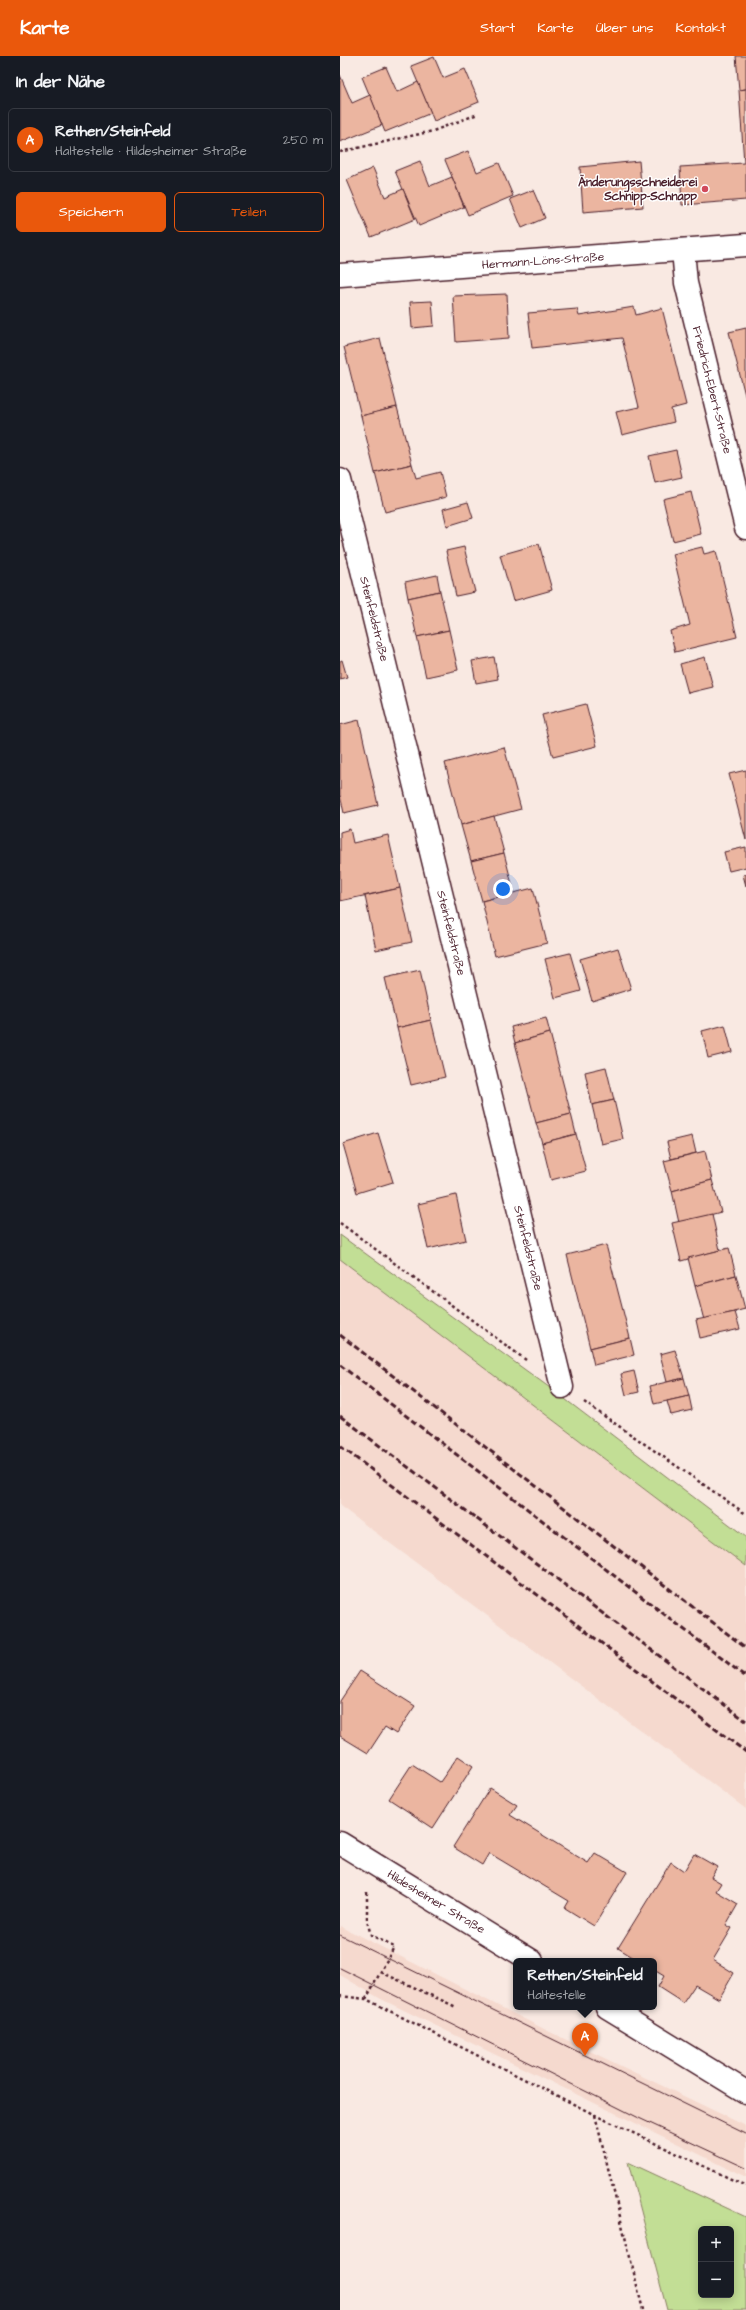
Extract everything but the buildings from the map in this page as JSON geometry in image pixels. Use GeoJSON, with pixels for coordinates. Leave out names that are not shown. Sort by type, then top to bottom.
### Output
{"type":"FeatureCollection","features":[{"type":"Feature","properties":{"kind":"street","name":"Hermann-Löns-Straße"},"geometry":{"type":"LineString","coordinates":[[340,275],[746,245]]}},
{"type":"Feature","properties":{"kind":"street","name":"Friedrich-Ebert-Straße"},"geometry":{"type":"LineString","coordinates":[[683,250],[686,283],[746,528]]}},
{"type":"Feature","properties":{"kind":"street","name":"Steinfeldstraße"},"geometry":{"type":"LineString","coordinates":[[340,480],[562,1387]]}},
{"type":"Feature","properties":{"kind":"street","name":"Hildesheimer Straße"},"geometry":{"type":"LineString","coordinates":[[340,1843],[527,1958]]}},
{"type":"Feature","properties":{"kind":"street"},"geometry":{"type":"LineString","coordinates":[[613,2010],[746,2092]]}},
{"type":"Feature","properties":{"kind":"path"},"geometry":{"type":"LineString","coordinates":[[340,152],[433,131],[478,114]]}},
{"type":"Feature","properties":{"kind":"path"},"geometry":{"type":"LineString","coordinates":[[366,1999],[394,1947],[372,1935],[366,1921],[367,1860]]}},
{"type":"Feature","properties":{"kind":"path"},"geometry":{"type":"LineString","coordinates":[[381,1972],[456,2007]]}},
{"type":"Feature","properties":{"kind":"path"},"geometry":{"type":"LineString","coordinates":[[340,1996],[366,1999],[595,2115],[746,2186]]}},
{"type":"Feature","properties":{"kind":"path"},"geometry":{"type":"LineString","coordinates":[[595,2115],[643,2310]]}},
{"type":"Feature","properties":{"kind":"shaded area"},"geometry":{"type":"Polygon","coordinates":[[[340,1259],[746,1566],[746,1809],[340,1506],[340,1259]]]}},
{"type":"Feature","properties":{"kind":"shaded area"},"geometry":{"type":"Polygon","coordinates":[[[340,1926],[550,2032],[746,2126],[746,2177],[381,1999],[340,1975],[340,1926]]]}},
{"type":"Feature","properties":{"kind":"green space"},"geometry":{"type":"Polygon","coordinates":[[[340,1235],[557,1393],[746,1537],[746,1566],[340,1259],[340,1235]]]}},
{"type":"Feature","properties":{"kind":"green space"},"geometry":{"type":"Polygon","coordinates":[[[628,2162],[746,2217],[746,2310],[667,2310],[628,2162]]]}},
{"type":"Feature","properties":{"kind":"tram line"},"geometry":{"type":"LineString","coordinates":[[340,1935],[746,2134]]}},
{"type":"Feature","properties":{"kind":"tram line"},"geometry":{"type":"LineString","coordinates":[[340,1968],[641,2119],[746,2168]]}},
{"type":"Feature","properties":{"kind":"railway"},"geometry":{"type":"LineString","coordinates":[[340,1335],[746,1648]]}},
{"type":"Feature","properties":{"kind":"railway"},"geometry":{"type":"LineString","coordinates":[[340,1365],[746,1677]]}},
{"type":"Feature","properties":{"kind":"railway"},"geometry":{"type":"LineString","coordinates":[[340,1416],[746,1721]]}},
{"type":"Feature","properties":{"kind":"railway"},"geometry":{"type":"LineString","coordinates":[[340,1446],[746,1752]]}},
{"type":"Feature","properties":{"kind":"place","name":"Änderungsschneiderei Schnipp-Schnapp"},"geometry":{"type":"Point","coordinates":[705,189]}},
{"type":"Feature","properties":{"kind":"place","name":"Rethen/Steinfeld"},"geometry":{"type":"Point","coordinates":[585,2056]}}]}
